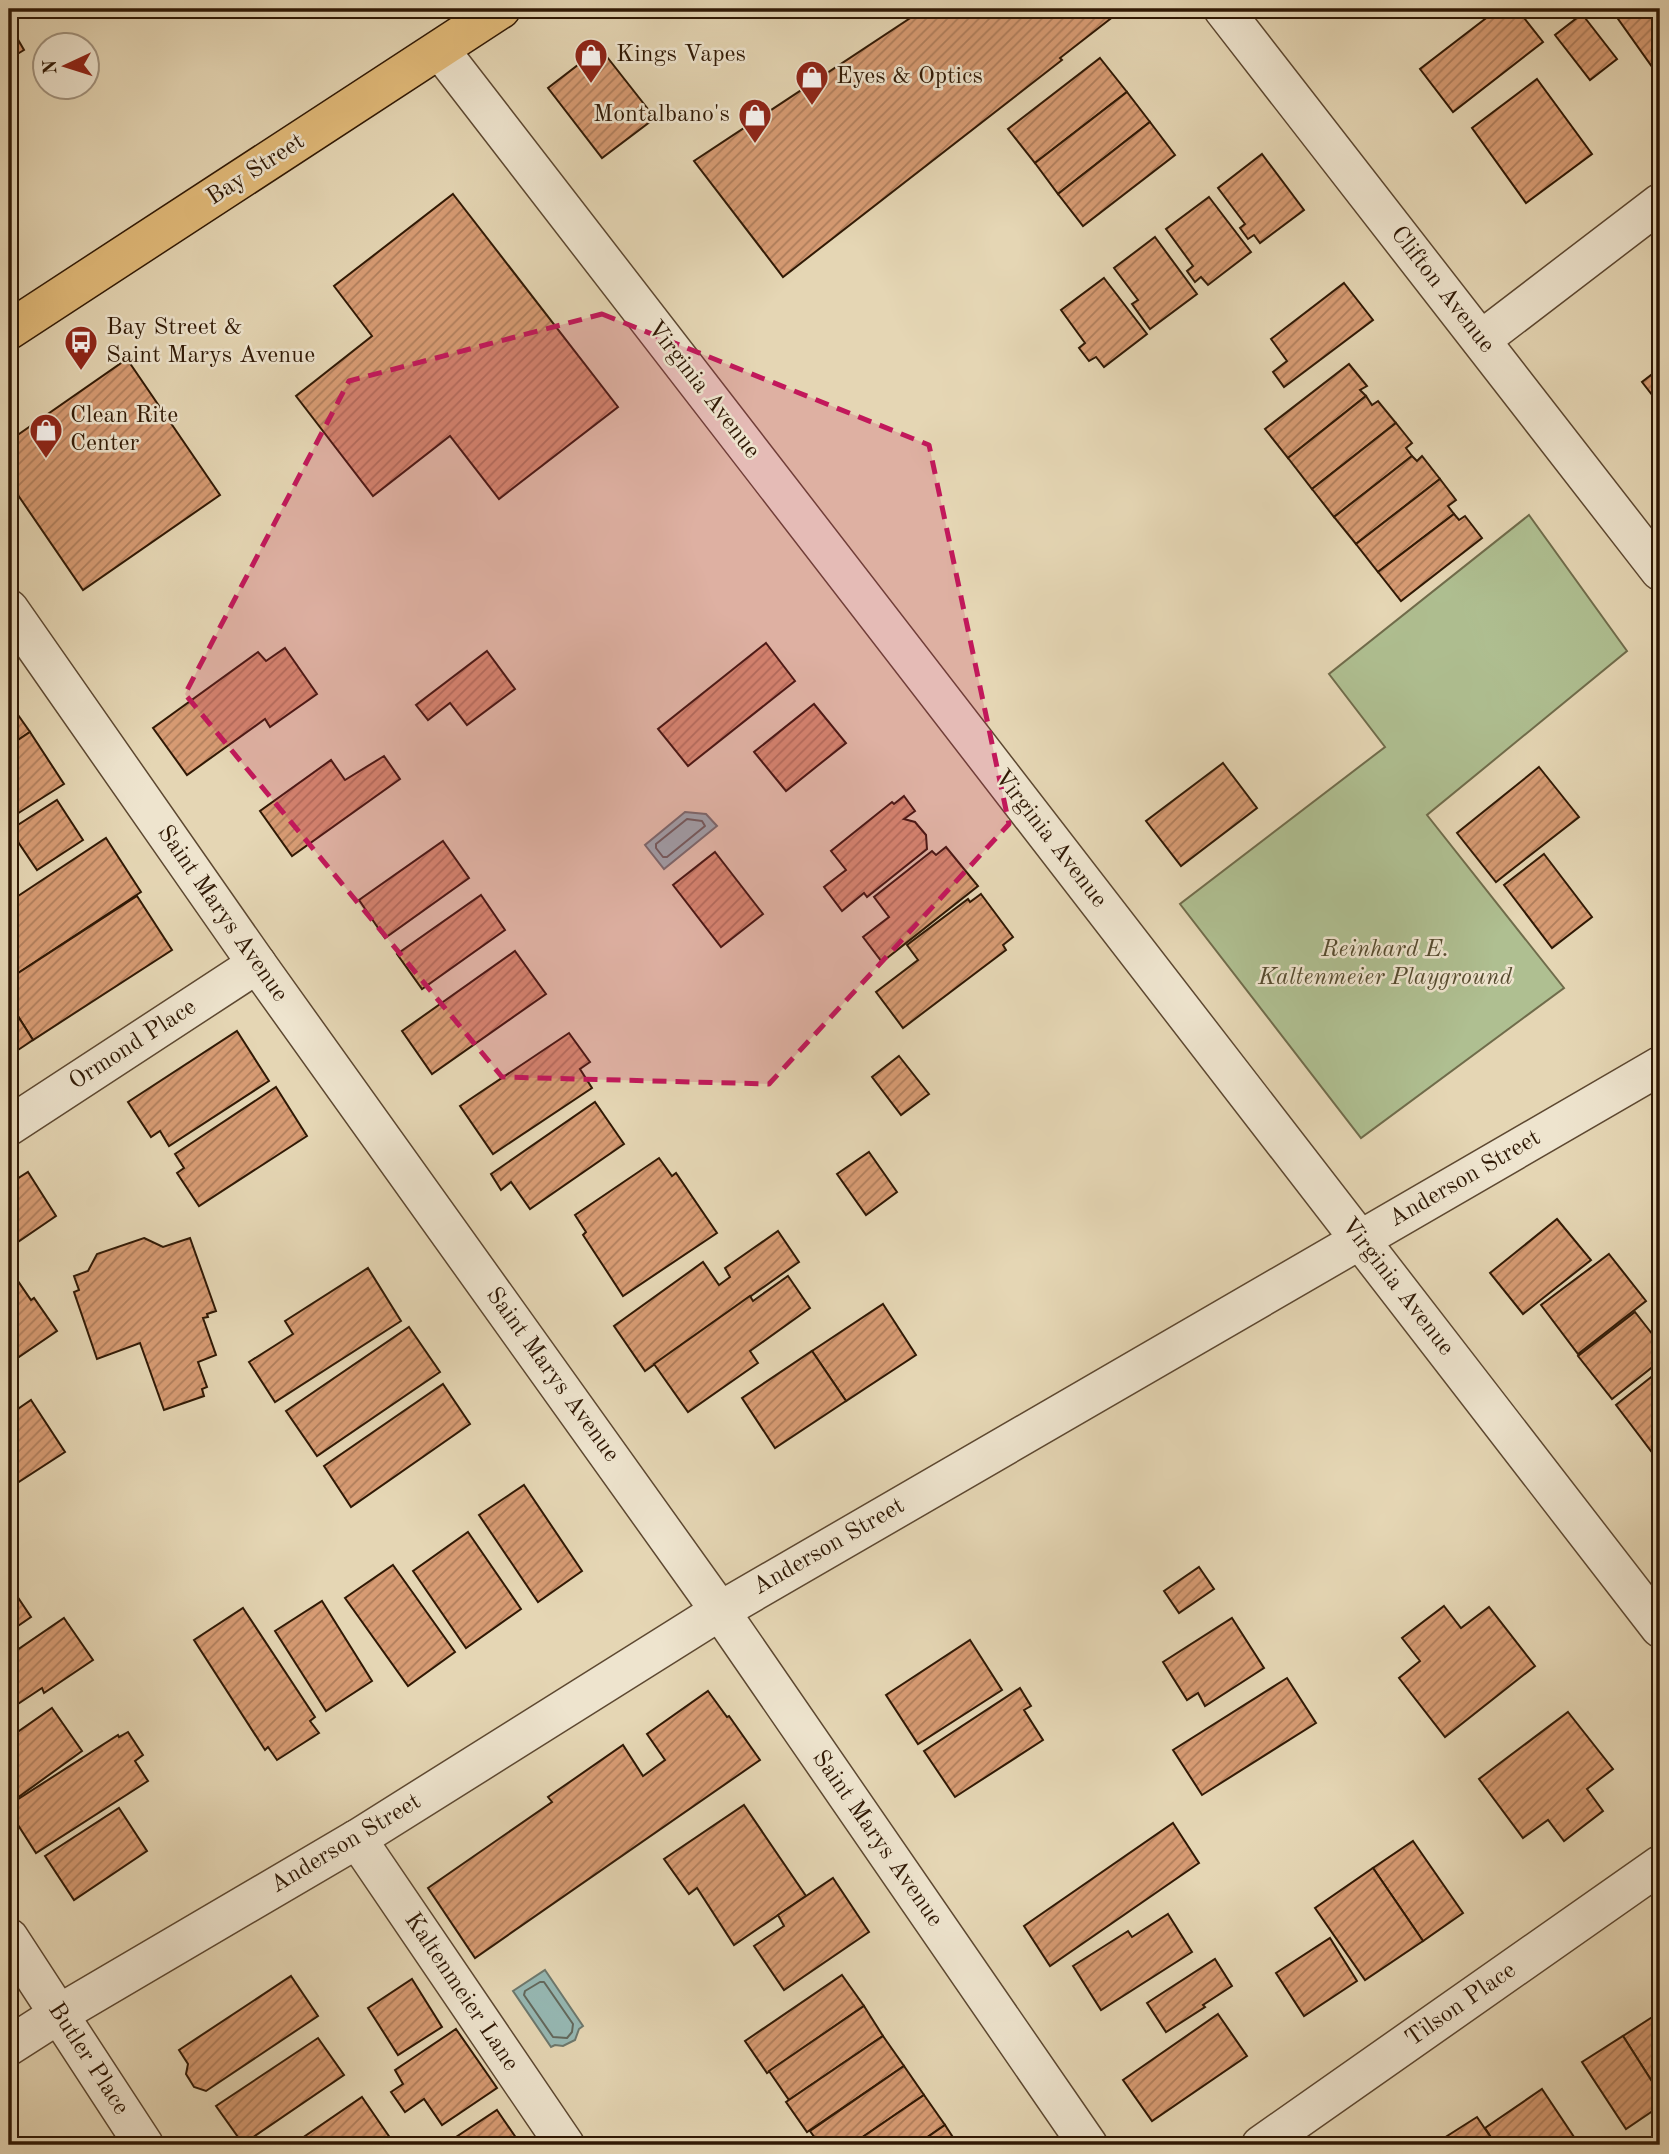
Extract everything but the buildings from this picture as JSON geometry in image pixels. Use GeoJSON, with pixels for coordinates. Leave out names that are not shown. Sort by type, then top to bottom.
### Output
{"type":"FeatureCollection","features":[{"type":"Feature","properties":{"kind":"main road","name":"Bay Street"},"geometry":{"type":"LineString","coordinates":[[9,330],[501,9]]}},
{"type":"Feature","properties":{"kind":"street","name":"Clifton Avenue"},"geometry":{"type":"LineString","coordinates":[[1223,9],[1660,571]]}},
{"type":"Feature","properties":{"kind":"street","name":"Virginia Avenue"},"geometry":{"type":"LineString","coordinates":[[440,50],[1660,1628]]}},
{"type":"Feature","properties":{"kind":"street"},"geometry":{"type":"LineString","coordinates":[[1481,340],[1660,203]]}},
{"type":"Feature","properties":{"kind":"street","name":"Saint Marys Avenue"},"geometry":{"type":"LineString","coordinates":[[9,610],[257,964],[720,1611],[1088,2145]]}},
{"type":"Feature","properties":{"kind":"street","name":"Ormond Place"},"geometry":{"type":"LineString","coordinates":[[9,1126],[257,964]]}},
{"type":"Feature","properties":{"kind":"street","name":"Anderson Street"},"geometry":{"type":"LineString","coordinates":[[9,2046],[357,1839],[720,1611],[1660,1066]]}},
{"type":"Feature","properties":{"kind":"street","name":"Kaltenmeier Lane"},"geometry":{"type":"LineString","coordinates":[[357,1839],[565,2145]]}},
{"type":"Feature","properties":{"kind":"street","name":"Tilson Place"},"geometry":{"type":"LineString","coordinates":[[1261,2145],[1660,1865]]}},
{"type":"Feature","properties":{"kind":"street","name":"Butler Place"},"geometry":{"type":"LineString","coordinates":[[9,1938],[144,2145]]}},
{"type":"Feature","properties":{"kind":"highlighted area"},"geometry":{"type":"Polygon","coordinates":[[[602,314],[929,445],[1009,824],[769,1084],[502,1077],[185,694],[349,381],[602,314]]]}},
{"type":"Feature","properties":{"kind":"green space","name":"Reinhard E. Kaltenmeier Playground"},"geometry":{"type":"Polygon","coordinates":[[[1529,515],[1627,651],[1427,815],[1564,988],[1361,1138],[1180,904],[1385,747],[1329,674],[1529,515]]]}},
{"type":"Feature","properties":{"kind":"water"},"geometry":{"type":"Polygon","coordinates":[[[685,812],[706,814],[717,826],[664,869],[645,845],[685,812]]]}},
{"type":"Feature","properties":{"kind":"water"},"geometry":{"type":"Polygon","coordinates":[[[545,1970],[583,2026],[575,2040],[563,2046],[551,2047],[513,1991],[545,1970]]]}},
{"type":"Feature","properties":{"kind":"place","name":"Kings Vapes"},"geometry":{"type":"Point","coordinates":[591,85]}},
{"type":"Feature","properties":{"kind":"place","name":"Eyes & Optics"},"geometry":{"type":"Point","coordinates":[812,107]}},
{"type":"Feature","properties":{"kind":"place","name":"Montalbano's"},"geometry":{"type":"Point","coordinates":[755,145]}},
{"type":"Feature","properties":{"kind":"place","name":"Bay Street & Saint Marys Avenue"},"geometry":{"type":"Point","coordinates":[81,372]}},
{"type":"Feature","properties":{"kind":"place","name":"Clean Rite Center"},"geometry":{"type":"Point","coordinates":[46,460]}}]}
